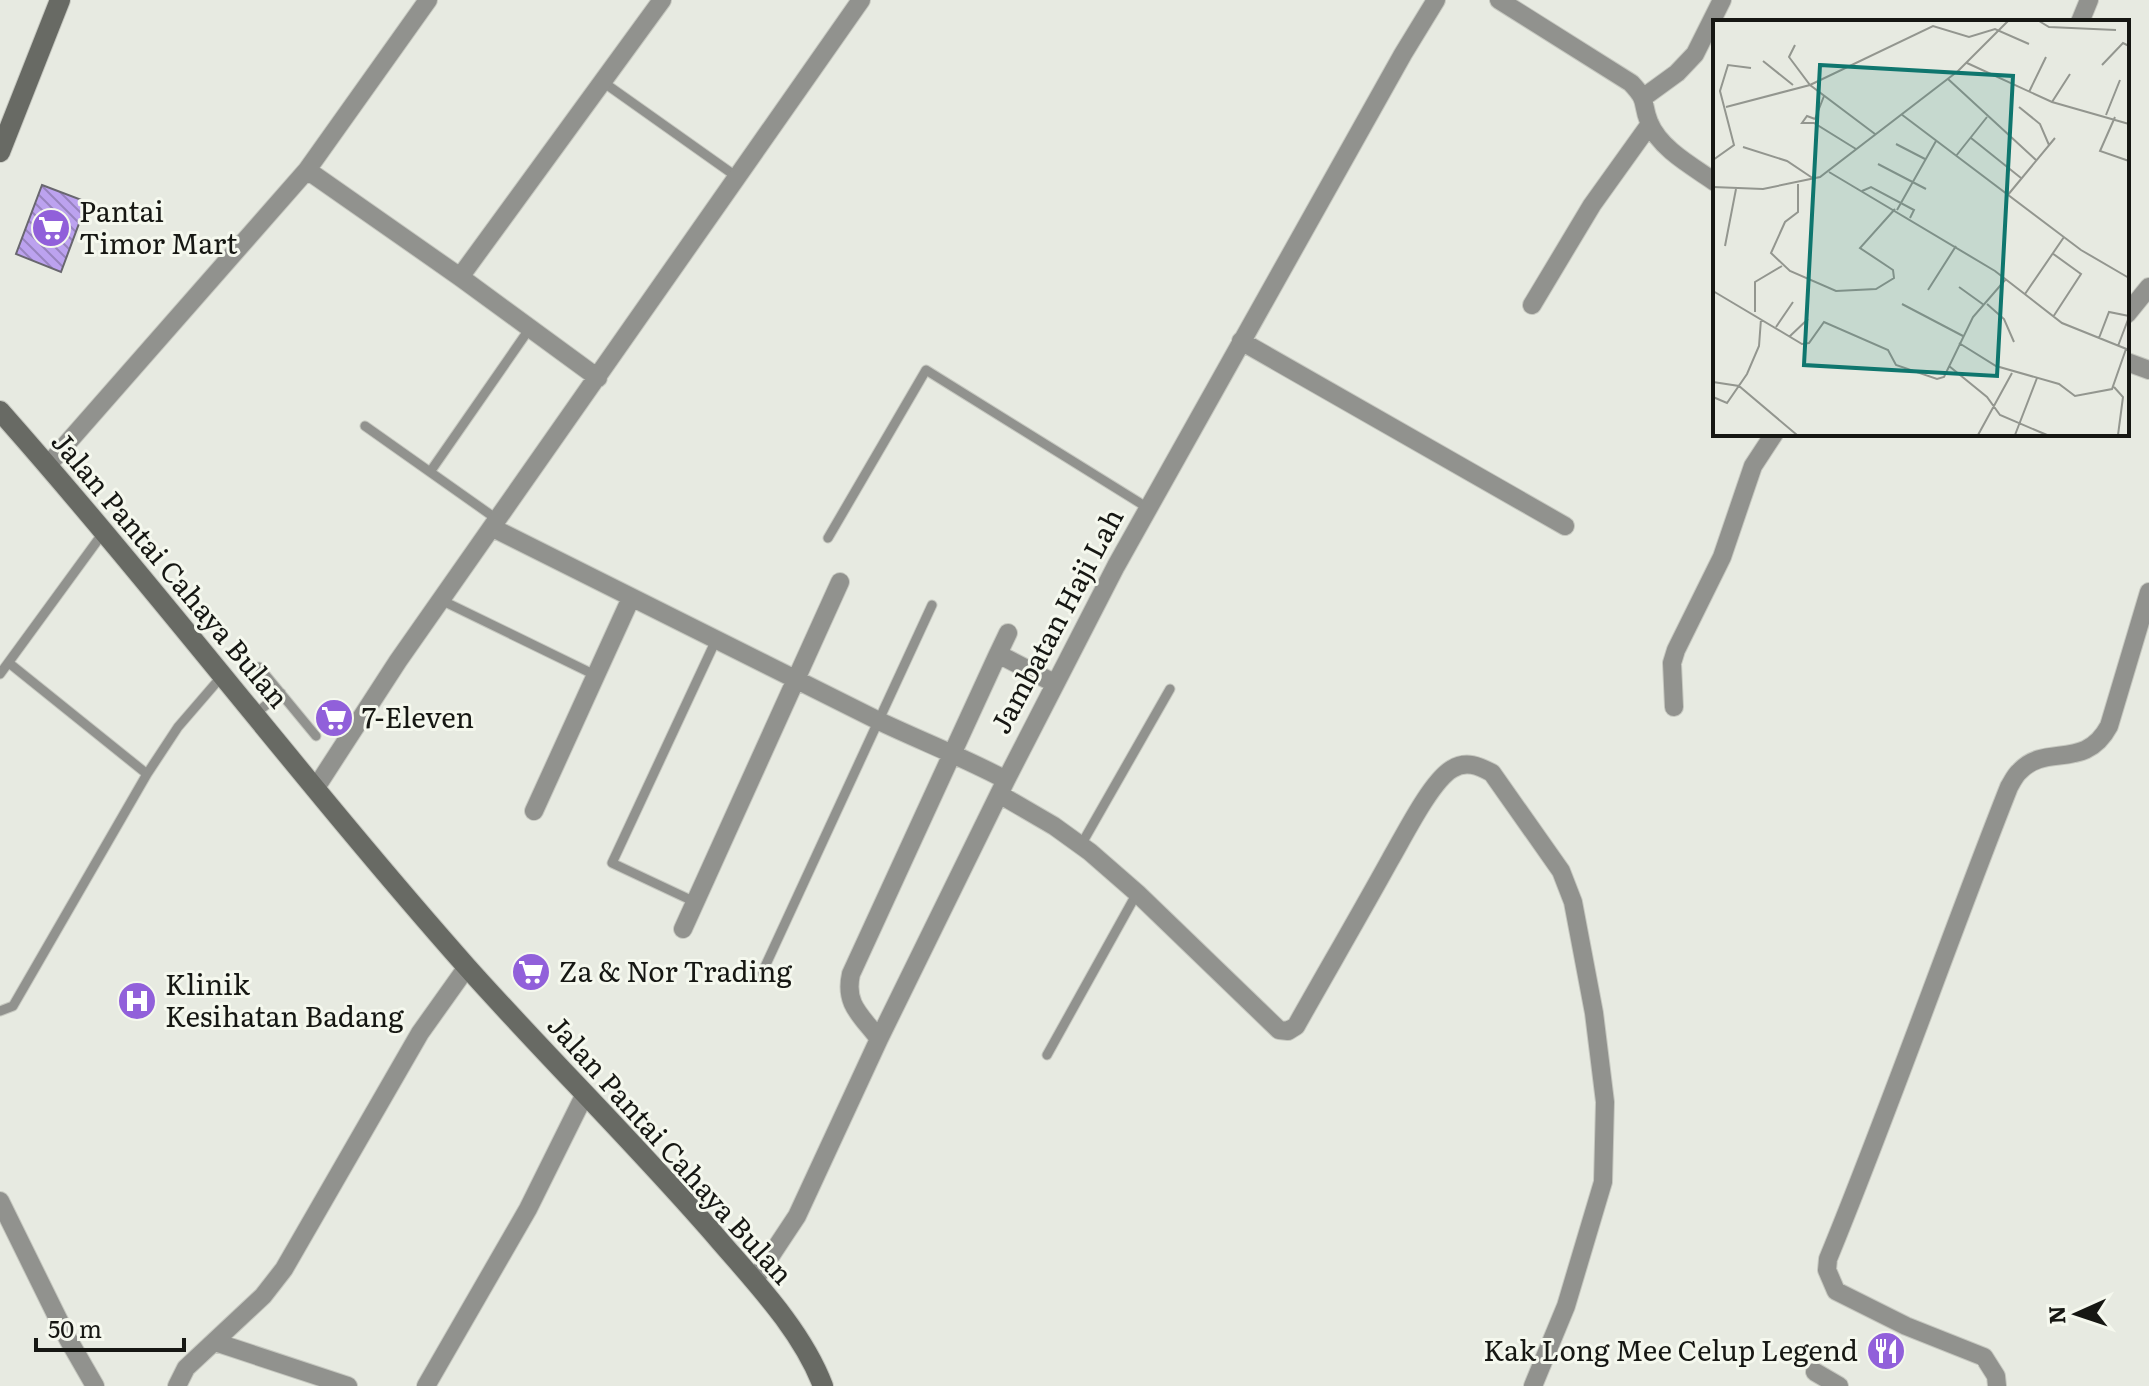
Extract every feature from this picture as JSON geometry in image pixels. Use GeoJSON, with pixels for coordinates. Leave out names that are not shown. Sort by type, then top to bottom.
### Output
{"type":"FeatureCollection","features":[{"type":"Feature","properties":{"kind":"street"},"geometry":{"type":"LineString","coordinates":[[0,152],[60,0]]}},
{"type":"Feature","properties":{"kind":"street"},"geometry":{"type":"LineString","coordinates":[[48,465],[307,170],[428,0]]}},
{"type":"Feature","properties":{"kind":"street"},"geometry":{"type":"LineString","coordinates":[[460,277],[662,0]]}},
{"type":"Feature","properties":{"kind":"street"},"geometry":{"type":"LineString","coordinates":[[315,789],[398,661],[861,0]]}},
{"type":"Feature","properties":{"kind":"street","name":"Jambatan Haji Lah"},"geometry":{"type":"LineString","coordinates":[[754,1281],[797,1216],[879,1039],[1054,683],[1241,341],[1436,0]]}},
{"type":"Feature","properties":{"kind":"street"},"geometry":{"type":"LineString","coordinates":[[1499,0],[1631,83],[1644,97],[1650,124],[1673,152],[1713,181]]}},
{"type":"Feature","properties":{"kind":"street"},"geometry":{"type":"LineString","coordinates":[[1644,97],[1677,73],[1695,54],[1722,0]]}},
{"type":"Feature","properties":{"kind":"street"},"geometry":{"type":"LineString","coordinates":[[2081,20],[2089,0]]}},
{"type":"Feature","properties":{"kind":"street"},"geometry":{"type":"LineString","coordinates":[[1532,305],[1592,205],[1650,124]]}},
{"type":"Feature","properties":{"kind":"street"},"geometry":{"type":"LineString","coordinates":[[307,170],[598,378]]}},
{"type":"Feature","properties":{"kind":"street"},"geometry":{"type":"LineString","coordinates":[[2129,312],[2149,287]]}},
{"type":"Feature","properties":{"kind":"street"},"geometry":{"type":"LineString","coordinates":[[1241,341],[1565,526]]}},
{"type":"Feature","properties":{"kind":"street"},"geometry":{"type":"LineString","coordinates":[[2129,363],[2149,370]]}},
{"type":"Feature","properties":{"kind":"street","name":"Jalan Pantai Cahaya Bulan"},"geometry":{"type":"LineString","coordinates":[[0,411],[467,967],[686,1202],[754,1281],[800,1342],[819,1384]]}},
{"type":"Feature","properties":{"kind":"street"},"geometry":{"type":"LineString","coordinates":[[1674,707],[1672,663],[1676,650],[1722,557],[1753,466],[1773,436]]}},
{"type":"Feature","properties":{"kind":"street"},"geometry":{"type":"LineString","coordinates":[[495,524],[631,598],[879,721],[951,753],[1081,845],[1137,893],[1279,1030],[1288,1031],[1296,1026],[1436,785],[1451,769],[1467,764],[1492,773],[1561,871],[1573,902],[1594,1013],[1605,1102],[1603,1182],[1566,1306],[1533,1386]]}},
{"type":"Feature","properties":{"kind":"street"},"geometry":{"type":"LineString","coordinates":[[683,929],[840,582]]}},
{"type":"Feature","properties":{"kind":"street"},"geometry":{"type":"LineString","coordinates":[[1997,1386],[1996,1376],[1984,1357],[1906,1326],[1836,1291],[1827,1270],[1828,1259],[2009,787],[2020,770],[2034,761],[2080,752],[2093,747],[2103,738],[2149,592]]}},
{"type":"Feature","properties":{"kind":"street"},"geometry":{"type":"LineString","coordinates":[[534,811],[631,598]]}},
{"type":"Feature","properties":{"kind":"street"},"geometry":{"type":"LineString","coordinates":[[879,1039],[850,1002],[848,987],[851,974],[1008,633]]}},
{"type":"Feature","properties":{"kind":"street"},"geometry":{"type":"LineString","coordinates":[[998,654],[1054,683]]}},
{"type":"Feature","properties":{"kind":"street"},"geometry":{"type":"LineString","coordinates":[[177,1386],[186,1368],[263,1296],[284,1269],[420,1033],[467,967]]}},
{"type":"Feature","properties":{"kind":"street"},"geometry":{"type":"LineString","coordinates":[[426,1386],[528,1209],[585,1094]]}},
{"type":"Feature","properties":{"kind":"street"},"geometry":{"type":"LineString","coordinates":[[0,1201],[68,1339],[95,1386]]}},
{"type":"Feature","properties":{"kind":"street"},"geometry":{"type":"LineString","coordinates":[[215,1342],[348,1386]]}},
{"type":"Feature","properties":{"kind":"street"},"geometry":{"type":"LineString","coordinates":[[1815,1372],[1839,1386]]}},
{"type":"Feature","properties":{"kind":"lane"},"geometry":{"type":"LineString","coordinates":[[603,82],[737,177]]}},
{"type":"Feature","properties":{"kind":"lane"},"geometry":{"type":"LineString","coordinates":[[430,472],[530,328]]}},
{"type":"Feature","properties":{"kind":"lane"},"geometry":{"type":"LineString","coordinates":[[828,538],[926,370],[1148,508]]}},
{"type":"Feature","properties":{"kind":"lane"},"geometry":{"type":"LineString","coordinates":[[365,426],[495,524]]}},
{"type":"Feature","properties":{"kind":"lane"},"geometry":{"type":"LineString","coordinates":[[0,674],[103,533]]}},
{"type":"Feature","properties":{"kind":"lane"},"geometry":{"type":"LineString","coordinates":[[441,600],[595,675]]}},
{"type":"Feature","properties":{"kind":"lane"},"geometry":{"type":"LineString","coordinates":[[762,973],[932,605]]}},
{"type":"Feature","properties":{"kind":"lane"},"geometry":{"type":"LineString","coordinates":[[695,902],[612,863],[716,640]]}},
{"type":"Feature","properties":{"kind":"lane"},"geometry":{"type":"LineString","coordinates":[[9,663],[147,774]]}},
{"type":"Feature","properties":{"kind":"lane"},"geometry":{"type":"LineString","coordinates":[[259,667],[316,736]]}},
{"type":"Feature","properties":{"kind":"lane"},"geometry":{"type":"LineString","coordinates":[[0,1011],[13,1006],[147,774],[178,727],[222,676]]}},
{"type":"Feature","properties":{"kind":"lane"},"geometry":{"type":"LineString","coordinates":[[1081,845],[1170,689]]}},
{"type":"Feature","properties":{"kind":"lane"},"geometry":{"type":"LineString","coordinates":[[254,715],[281,693]]}},
{"type":"Feature","properties":{"kind":"lane"},"geometry":{"type":"LineString","coordinates":[[1047,1055],[1137,893]]}},
{"type":"Feature","properties":{"kind":"building","name":"Pantai Timor Mart"},"geometry":{"type":"Polygon","coordinates":[[[42,185],[87,202],[61,272],[16,254],[42,185]]]}},
{"type":"Feature","properties":{"kind":"place","name":"Pantai Timor Mart"},"geometry":{"type":"Point","coordinates":[51,228]}},
{"type":"Feature","properties":{"kind":"place","name":"7-Eleven"},"geometry":{"type":"Point","coordinates":[334,718]}},
{"type":"Feature","properties":{"kind":"place","name":"Za & Nor Trading"},"geometry":{"type":"Point","coordinates":[531,972]}},
{"type":"Feature","properties":{"kind":"place","name":"Klinik Kesihatan Badang"},"geometry":{"type":"Point","coordinates":[137,1001]}},
{"type":"Feature","properties":{"kind":"place","name":"Kak Long Mee Celup Legend"},"geometry":{"type":"Point","coordinates":[1886,1351]}}]}
